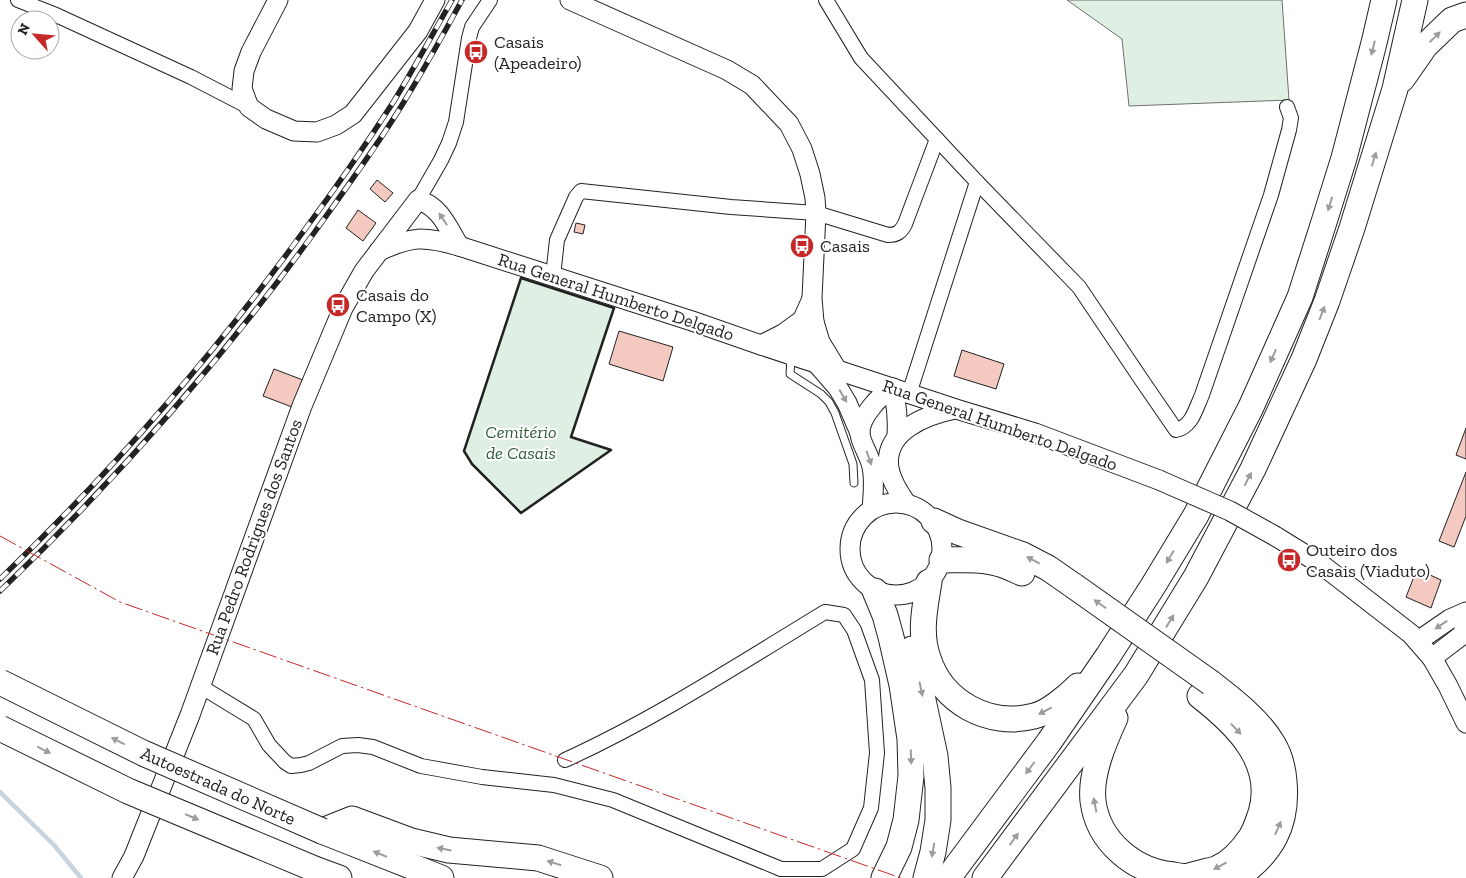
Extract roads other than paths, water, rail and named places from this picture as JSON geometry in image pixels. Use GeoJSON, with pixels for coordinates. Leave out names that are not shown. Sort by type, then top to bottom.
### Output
{"type":"FeatureCollection","features":[{"type":"Feature","properties":{"kind":"highway"},"geometry":{"type":"LineString","coordinates":[[948,878],[1049,742],[1108,656],[1196,515],[1251,407],[1300,296],[1344,158],[1384,0]]}},
{"type":"Feature","properties":{"kind":"highway"},"geometry":{"type":"LineString","coordinates":[[985,878],[1136,675],[1225,525],[1253,469],[1304,359],[1327,301],[1352,228],[1394,89],[1415,0]]}},
{"type":"Feature","properties":{"kind":"highway"},"geometry":{"type":"LineString","coordinates":[[1394,89],[1425,46],[1452,20],[1466,15]]}},
{"type":"Feature","properties":{"kind":"highway"},"geometry":{"type":"LineString","coordinates":[[934,521],[958,532],[1024,555],[1048,568],[1070,593],[1205,690],[1231,698],[1256,722],[1274,745],[1283,771],[1286,798],[1282,821],[1271,845],[1254,866],[1236,878]]}},
{"type":"Feature","properties":{"kind":"highway"},"geometry":{"type":"LineString","coordinates":[[942,560],[971,559],[1000,564],[1040,583],[1070,593]]}},
{"type":"Feature","properties":{"kind":"highway"},"geometry":{"type":"LineString","coordinates":[[929,582],[923,614],[923,634],[928,658],[936,676],[949,693],[969,708],[993,718],[1013,719],[1035,716],[1054,706],[1074,690],[1108,656]]}},
{"type":"Feature","properties":{"kind":"highway"},"geometry":{"type":"LineString","coordinates":[[881,593],[902,686],[910,739],[911,776],[906,820],[899,847],[884,878]]}},
{"type":"Feature","properties":{"kind":"highway"},"geometry":{"type":"LineString","coordinates":[[881,593],[901,618],[910,640],[935,756],[938,820],[933,852],[926,878]]}},
{"type":"Feature","properties":{"kind":"highway"},"geometry":{"type":"LineString","coordinates":[[1136,675],[1104,742],[1094,774],[1093,801],[1100,825],[1115,848],[1137,865],[1160,874],[1188,876],[1218,868],[1242,851],[1256,829],[1264,801],[1264,778],[1256,756],[1243,736],[1222,714],[1205,690]]}},
{"type":"Feature","properties":{"kind":"highway","name":"Autoestrada do Norte"},"geometry":{"type":"LineString","coordinates":[[0,682],[143,753],[322,831],[442,878]]}},
{"type":"Feature","properties":{"kind":"highway"},"geometry":{"type":"LineString","coordinates":[[0,728],[128,790],[328,874]]}},
{"type":"Feature","properties":{"kind":"highway"},"geometry":{"type":"LineString","coordinates":[[322,831],[352,819],[411,842],[449,850],[538,858],[600,878]]}},
{"type":"Feature","properties":{"kind":"highway"},"geometry":{"type":"LineString","coordinates":[[493,853],[529,873],[545,878]]}},
{"type":"Feature","properties":{"kind":"street"},"geometry":{"type":"LineString","coordinates":[[18,0],[56,15],[191,77],[249,107],[266,119],[294,131],[316,132],[336,125],[353,114],[418,31],[435,0]]}},
{"type":"Feature","properties":{"kind":"street"},"geometry":{"type":"LineString","coordinates":[[249,107],[242,89],[244,71],[251,52],[278,0]]}},
{"type":"Feature","properties":{"kind":"street"},"geometry":{"type":"LineString","coordinates":[[415,205],[441,160],[449,142],[456,122],[472,27],[490,0]]}},
{"type":"Feature","properties":{"kind":"street"},"geometry":{"type":"LineString","coordinates":[[570,0],[727,70],[752,85],[788,124],[802,149],[810,174],[815,206],[812,298],[807,321],[811,341],[804,359],[838,388],[847,403],[872,466],[872,509]]}},
{"type":"Feature","properties":{"kind":"street"},"geometry":{"type":"LineString","coordinates":[[826,0],[861,58],[1079,287],[1176,430],[1189,423],[1202,395],[1271,195],[1289,130],[1291,118],[1287,107]]}},
{"type":"Feature","properties":{"kind":"street"},"geometry":{"type":"LineString","coordinates":[[553,276],[557,240],[576,197],[581,191],[731,207],[815,206],[888,235],[896,235],[902,231],[905,224],[937,139]]}},
{"type":"Feature","properties":{"kind":"street"},"geometry":{"type":"LineString","coordinates":[[897,437],[898,406],[901,391],[977,182]]}},
{"type":"Feature","properties":{"kind":"street"},"geometry":{"type":"LineString","coordinates":[[415,205],[430,204],[440,214],[450,244]]}},
{"type":"Feature","properties":{"kind":"street","name":"Rua Pedro Rodrigues dos Santos"},"geometry":{"type":"LineString","coordinates":[[122,878],[134,856],[200,686],[302,406],[343,308],[364,271],[415,205]]}},
{"type":"Feature","properties":{"kind":"street","name":"Rua General Humberto Delgado"},"geometry":{"type":"LineString","coordinates":[[379,251],[398,242],[418,238],[450,244],[1035,433],[1159,480],[1230,511],[1275,536],[1322,565],[1401,625],[1432,658],[1466,723]]}},
{"type":"Feature","properties":{"kind":"street"},"geometry":{"type":"LineString","coordinates":[[761,345],[807,321]]}},
{"type":"Feature","properties":{"kind":"street"},"geometry":{"type":"LineString","coordinates":[[807,321],[837,370]]}},
{"type":"Feature","properties":{"kind":"street"},"geometry":{"type":"LineString","coordinates":[[860,433],[864,419],[874,404],[885,393],[901,391]]}},
{"type":"Feature","properties":{"kind":"street"},"geometry":{"type":"LineString","coordinates":[[906,503],[899,493],[889,469],[891,447],[897,437],[912,425],[934,414],[956,409]]}},
{"type":"Feature","properties":{"kind":"street"},"geometry":{"type":"LineString","coordinates":[[894,502],[906,503],[917,507],[934,521],[942,540],[942,560],[937,572],[929,582],[916,591],[902,595],[881,593],[864,583],[855,572],[850,558],[850,544],[854,530],[861,518],[872,509],[894,502]]}},
{"type":"Feature","properties":{"kind":"street"},"geometry":{"type":"LineString","coordinates":[[200,686],[254,719],[269,744],[291,766],[301,766],[309,763],[342,746],[358,745],[373,747],[421,766],[482,777],[554,785],[613,800],[781,869],[822,869],[853,848],[872,808],[878,753],[872,680],[854,630],[844,615],[825,612],[606,741],[565,760]]}},
{"type":"Feature","properties":{"kind":"street"},"geometry":{"type":"LineString","coordinates":[[1418,641],[1450,619],[1466,612]]}},
{"type":"Feature","properties":{"kind":"street"},"geometry":{"type":"LineString","coordinates":[[1432,658],[1462,635],[1466,625]]}},
{"type":"Feature","properties":{"kind":"lane"},"geometry":{"type":"LineString","coordinates":[[804,359],[790,374],[821,394],[829,402],[835,413],[853,464],[854,483]]}},
{"type":"Feature","properties":{"kind":"waterway"},"geometry":{"type":"LineString","coordinates":[[0,792],[54,845],[81,878]]}},
{"type":"Feature","properties":{"kind":"railway"},"geometry":{"type":"LineString","coordinates":[[0,579],[121,455],[197,368],[269,278],[350,167],[394,101],[452,0]]}},
{"type":"Feature","properties":{"kind":"railway"},"geometry":{"type":"LineString","coordinates":[[0,591],[84,507],[165,419],[204,374],[278,281],[381,138],[418,79],[462,0]]}},
{"type":"Feature","properties":{"kind":"place","name":"Casais (Apeadeiro)"},"geometry":{"type":"Point","coordinates":[476,52]}},
{"type":"Feature","properties":{"kind":"place","name":"Casais"},"geometry":{"type":"Point","coordinates":[802,246]}},
{"type":"Feature","properties":{"kind":"place","name":"Casais do Campo (X)"},"geometry":{"type":"Point","coordinates":[338,305]}},
{"type":"Feature","properties":{"kind":"place","name":"Outeiro dos Casais (Viaduto)"},"geometry":{"type":"Point","coordinates":[1289,560]}},
{"type":"Feature","properties":{"kind":"park label","name":"Cemitério de Casais"},"geometry":{"type":"Point","coordinates":[521,442]}}]}
